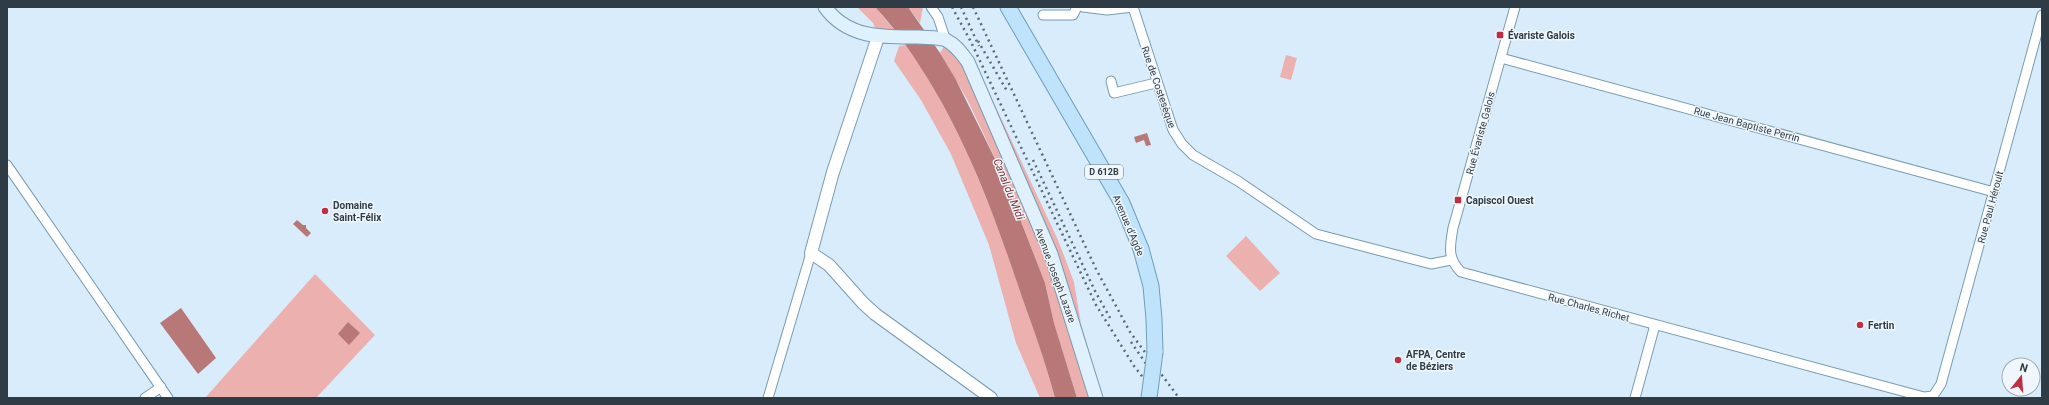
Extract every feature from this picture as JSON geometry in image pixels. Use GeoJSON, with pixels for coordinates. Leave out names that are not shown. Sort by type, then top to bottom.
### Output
{"type":"FeatureCollection","features":[{"type":"Feature","properties":{"kind":"main road"},"geometry":{"type":"LineString","coordinates":[[825,7],[840,21],[853,29],[883,37],[941,39]]}},
{"type":"Feature","properties":{"kind":"main road","name":"Avenue d'Agde"},"geometry":{"type":"LineString","coordinates":[[1008,7],[1122,203],[1141,249],[1151,286],[1154,320],[1155,352],[1149,398]]}},
{"type":"Feature","properties":{"kind":"main road","name":"Avenue Joseph Lazare"},"geometry":{"type":"LineString","coordinates":[[941,39],[959,49],[968,62],[1051,254],[1096,398]]}},
{"type":"Feature","properties":{"kind":"street"},"geometry":{"type":"LineString","coordinates":[[930,7],[938,17],[941,39]]}},
{"type":"Feature","properties":{"kind":"street"},"geometry":{"type":"LineString","coordinates":[[1043,14],[1073,15],[1077,7]]}},
{"type":"Feature","properties":{"kind":"street"},"geometry":{"type":"LineString","coordinates":[[1083,7],[1107,10],[1133,7]]}},
{"type":"Feature","properties":{"kind":"street","name":"Rue de Costesèque"},"geometry":{"type":"LineString","coordinates":[[1133,7],[1156,83],[1173,130],[1182,144],[1193,155],[1260,196],[1316,234],[1431,264],[1451,260]]}},
{"type":"Feature","properties":{"kind":"street","name":"Rue Évariste Galois"},"geometry":{"type":"LineString","coordinates":[[1451,260],[1450,248],[1454,228],[1515,7]]}},
{"type":"Feature","properties":{"kind":"street","name":"Rue Paul Héroult"},"geometry":{"type":"LineString","coordinates":[[1933,396],[1942,384],[2042,16]]}},
{"type":"Feature","properties":{"kind":"street"},"geometry":{"type":"LineString","coordinates":[[768,398],[811,253],[833,172],[883,37]]}},
{"type":"Feature","properties":{"kind":"street","name":"Rue Jean Baptiste Perrin"},"geometry":{"type":"LineString","coordinates":[[1500,58],[1994,192]]}},
{"type":"Feature","properties":{"kind":"street"},"geometry":{"type":"LineString","coordinates":[[1111,80],[1114,93],[1156,83]]}},
{"type":"Feature","properties":{"kind":"street"},"geometry":{"type":"LineString","coordinates":[[7,165],[168,398]]}},
{"type":"Feature","properties":{"kind":"street"},"geometry":{"type":"LineString","coordinates":[[811,253],[829,265],[863,303],[875,314],[991,398]]}},
{"type":"Feature","properties":{"kind":"street","name":"Rue Charles Richet"},"geometry":{"type":"LineString","coordinates":[[1451,260],[1461,272],[1924,397],[1933,396]]}},
{"type":"Feature","properties":{"kind":"street"},"geometry":{"type":"LineString","coordinates":[[1635,398],[1655,325]]}},
{"type":"Feature","properties":{"kind":"street"},"geometry":{"type":"LineString","coordinates":[[145,398],[161,387]]}},
{"type":"Feature","properties":{"kind":"shaded area"},"geometry":{"type":"Polygon","coordinates":[[[857,7],[875,7],[897,33],[878,37],[873,23],[857,7]]]}},
{"type":"Feature","properties":{"kind":"shaded area"},"geometry":{"type":"Polygon","coordinates":[[[875,7],[908,7],[940,53],[955,78],[1002,173],[1045,283],[1054,323],[1077,398],[1055,398],[1040,347],[979,179],[952,122],[921,68],[900,36],[875,7]]]}},
{"type":"Feature","properties":{"kind":"shaded area"},"geometry":{"type":"Polygon","coordinates":[[[908,7],[923,7],[920,23],[908,7]]]}},
{"type":"Feature","properties":{"kind":"shaded area"},"geometry":{"type":"Polygon","coordinates":[[[907,45],[933,86],[964,144],[1009,254],[1047,369],[1055,398],[1040,398],[1016,343],[989,245],[951,154],[921,100],[894,61],[899,46],[907,45]]]}},
{"type":"Feature","properties":{"kind":"shaded area"},"geometry":{"type":"Polygon","coordinates":[[[945,45],[985,84],[1058,240],[1074,282],[1081,324],[1103,398],[1077,398],[1054,323],[1045,283],[1002,173],[968,101],[940,53],[945,45]]]}},
{"type":"Feature","properties":{"kind":"shaded area"},"geometry":{"type":"Polygon","coordinates":[[[1286,55],[1297,58],[1291,80],[1280,77],[1286,55]]]}},
{"type":"Feature","properties":{"kind":"shaded area"},"geometry":{"type":"Polygon","coordinates":[[[1147,133],[1151,145],[1146,146],[1144,140],[1136,143],[1134,137],[1147,133]]]}},
{"type":"Feature","properties":{"kind":"shaded area"},"geometry":{"type":"Polygon","coordinates":[[[297,220],[303,225],[306,225],[306,228],[311,233],[307,237],[293,224],[297,220]]]}},
{"type":"Feature","properties":{"kind":"shaded area"},"geometry":{"type":"Polygon","coordinates":[[[1246,236],[1280,273],[1260,291],[1226,256],[1246,236]]]}},
{"type":"Feature","properties":{"kind":"shaded area"},"geometry":{"type":"Polygon","coordinates":[[[315,274],[375,335],[316,398],[205,398],[315,274]]]}},
{"type":"Feature","properties":{"kind":"shaded area"},"geometry":{"type":"Polygon","coordinates":[[[181,308],[216,358],[198,374],[160,323],[181,308]]]}},
{"type":"Feature","properties":{"kind":"shaded area"},"geometry":{"type":"Polygon","coordinates":[[[348,322],[360,333],[349,345],[338,334],[348,322]]]}},
{"type":"Feature","properties":{"kind":"railway"},"geometry":{"type":"LineString","coordinates":[[952,7],[971,42],[1096,305],[1134,366],[1159,398]]}},
{"type":"Feature","properties":{"kind":"railway"},"geometry":{"type":"LineString","coordinates":[[961,7],[979,46]]}},
{"type":"Feature","properties":{"kind":"railway"},"geometry":{"type":"LineString","coordinates":[[973,7],[1096,269],[1130,332],[1179,398]]}},
{"type":"Feature","properties":{"kind":"railway"},"geometry":{"type":"LineString","coordinates":[[978,41],[1007,91]]}},
{"type":"Feature","properties":{"kind":"railway"},"geometry":{"type":"LineString","coordinates":[[1033,160],[1095,291],[1110,318]]}},
{"type":"Feature","properties":{"kind":"railway"},"geometry":{"type":"LineString","coordinates":[[1131,342],[1149,368]]}},
{"type":"Feature","properties":{"kind":"place","name":"Évariste Galois"},"geometry":{"type":"Point","coordinates":[1500,35]}},
{"type":"Feature","properties":{"kind":"place","name":"Capiscol Ouest"},"geometry":{"type":"Point","coordinates":[1458,200]}},
{"type":"Feature","properties":{"kind":"place","name":"Domaine Saint-Félix"},"geometry":{"type":"Point","coordinates":[325,211]}},
{"type":"Feature","properties":{"kind":"place","name":"Fertin"},"geometry":{"type":"Point","coordinates":[1860,325]}},
{"type":"Feature","properties":{"kind":"place","name":"AFPA, Centre de Béziers"},"geometry":{"type":"Point","coordinates":[1398,360]}},
{"type":"Feature","properties":{"kind":"water label","name":"Canal du Midi"},"geometry":{"type":"Point","coordinates":[1009,189]}}]}
